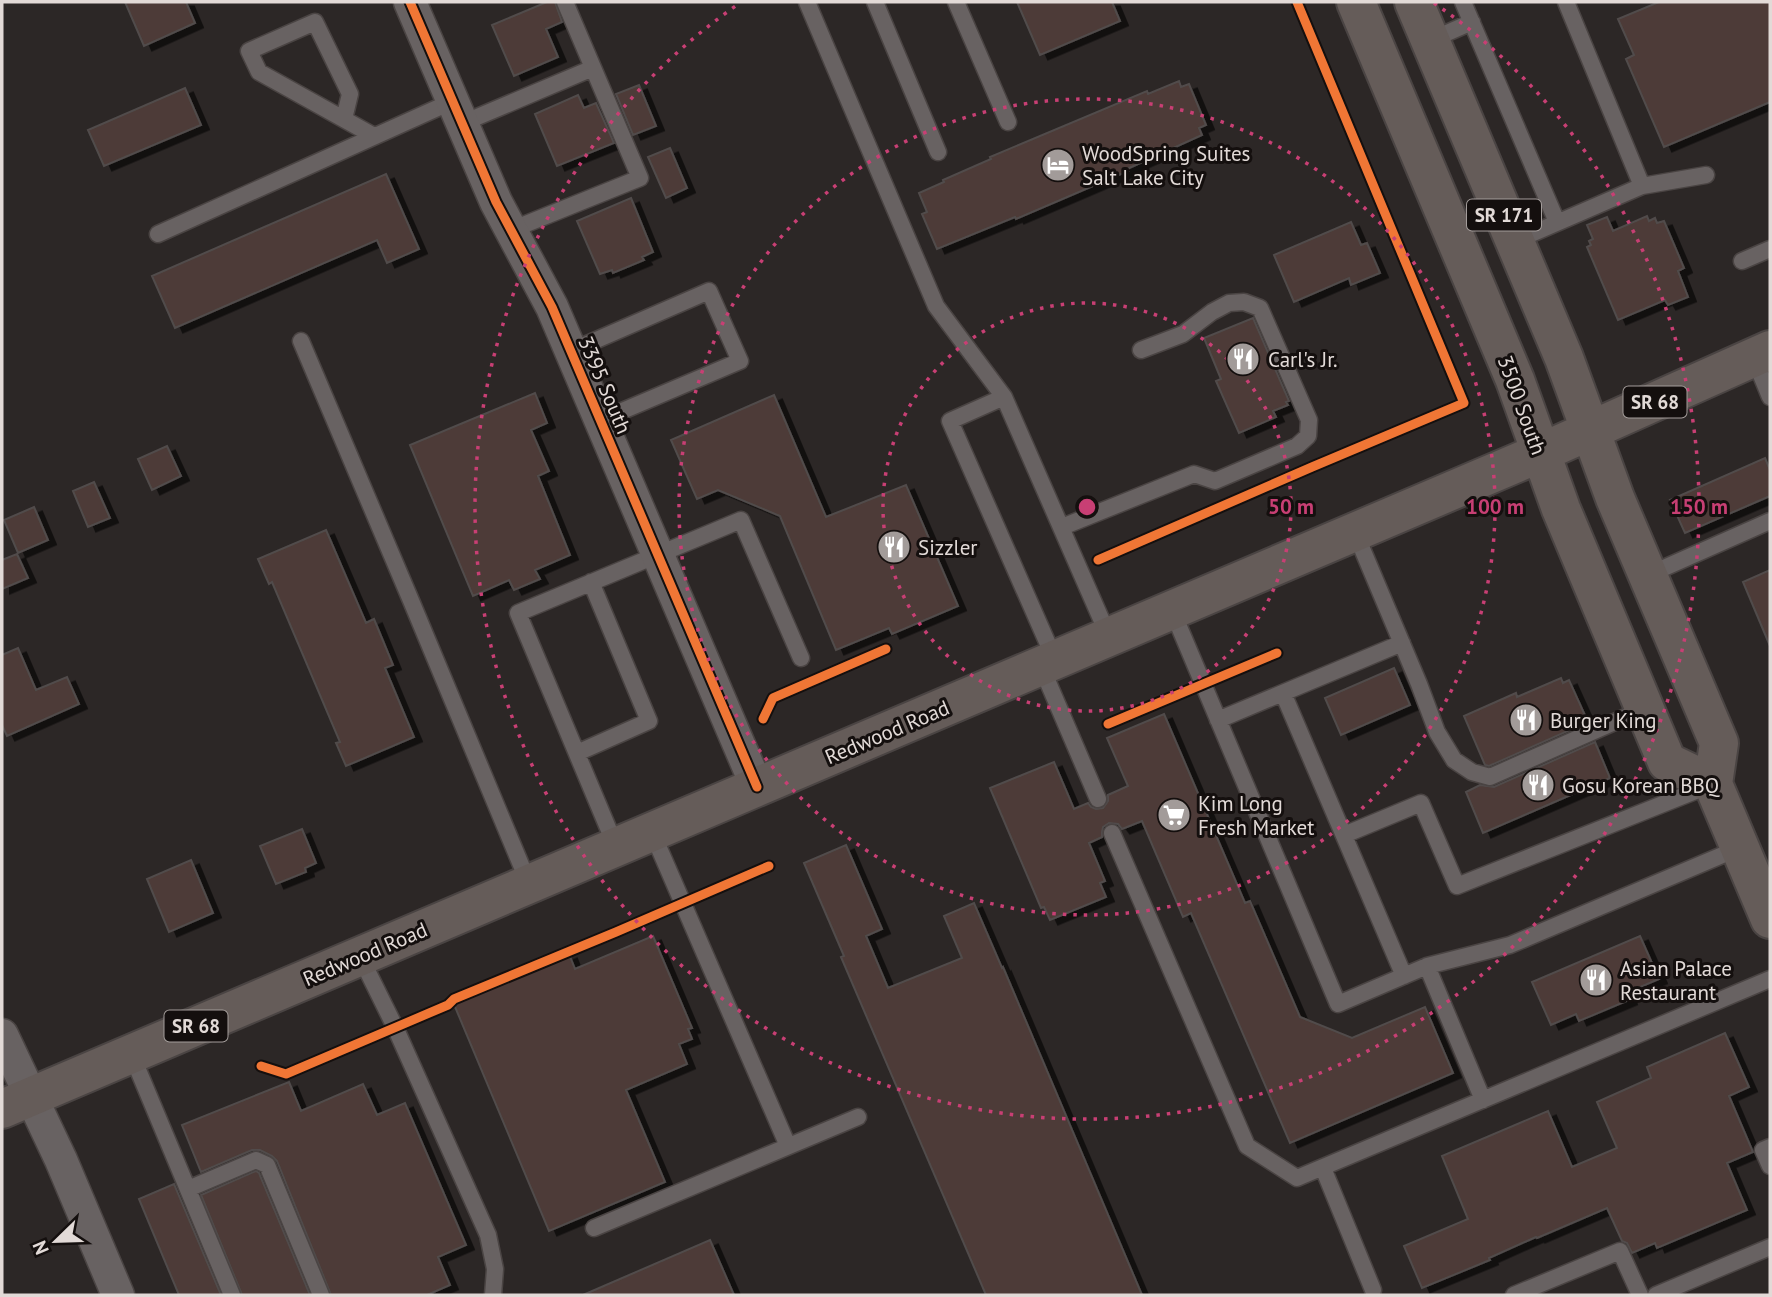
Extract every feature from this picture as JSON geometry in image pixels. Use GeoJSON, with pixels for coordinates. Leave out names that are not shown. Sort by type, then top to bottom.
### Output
{"type":"FeatureCollection","features":[{"type":"Feature","properties":{"kind":"main road","name":"3500 South"},"geometry":{"type":"LineString","coordinates":[[1356,2],[1515,380],[1576,548],[1667,762],[1713,784]]}},
{"type":"Feature","properties":{"kind":"main road","name":"SR 171"},"geometry":{"type":"LineString","coordinates":[[1414,2],[1564,358],[1615,498],[1719,743],[1713,784]]}},
{"type":"Feature","properties":{"kind":"main road","name":"Redwood Road"},"geometry":{"type":"LineString","coordinates":[[16,1102],[1540,453],[1762,354]]}},
{"type":"Feature","properties":{"kind":"main road"},"geometry":{"type":"LineString","coordinates":[[1713,784],[1740,848],[1762,879],[1770,919]]}},
{"type":"Feature","properties":{"kind":"street","name":"3395 South"},"geometry":{"type":"LineString","coordinates":[[410,2],[496,202],[552,307],[757,787]]}},
{"type":"Feature","properties":{"kind":"street"},"geometry":{"type":"LineString","coordinates":[[2,1035],[16,1102],[61,1160],[118,1295]]}},
{"type":"Feature","properties":{"kind":"lane"},"geometry":{"type":"LineString","coordinates":[[511,230],[640,178],[565,2]]}},
{"type":"Feature","properties":{"kind":"lane"},"geometry":{"type":"LineString","coordinates":[[807,2],[936,306],[1004,397],[1109,637]]}},
{"type":"Feature","properties":{"kind":"lane"},"geometry":{"type":"LineString","coordinates":[[875,2],[938,152]]}},
{"type":"Feature","properties":{"kind":"lane"},"geometry":{"type":"LineString","coordinates":[[956,2],[1008,122]]}},
{"type":"Feature","properties":{"kind":"lane"},"geometry":{"type":"LineString","coordinates":[[1463,2],[1557,222]]}},
{"type":"Feature","properties":{"kind":"lane"},"geometry":{"type":"LineString","coordinates":[[1566,2],[1642,186]]}},
{"type":"Feature","properties":{"kind":"lane"},"geometry":{"type":"LineString","coordinates":[[344,119],[350,94],[315,22],[249,51],[259,72],[374,136]]}},
{"type":"Feature","properties":{"kind":"lane"},"geometry":{"type":"LineString","coordinates":[[1430,40],[1472,22]]}},
{"type":"Feature","properties":{"kind":"lane"},"geometry":{"type":"LineString","coordinates":[[158,234],[374,136],[593,68]]}},
{"type":"Feature","properties":{"kind":"lane"},"geometry":{"type":"LineString","coordinates":[[1515,240],[1642,186],[1706,175]]}},
{"type":"Feature","properties":{"kind":"lane"},"geometry":{"type":"LineString","coordinates":[[1742,261],[1770,249]]}},
{"type":"Feature","properties":{"kind":"lane"},"geometry":{"type":"LineString","coordinates":[[571,351],[709,291],[740,361],[601,421]]}},
{"type":"Feature","properties":{"kind":"lane"},"geometry":{"type":"LineString","coordinates":[[1062,527],[1194,474],[1215,481],[1297,446],[1308,436],[1309,420],[1260,308],[1244,302],[1229,303],[1183,334],[1141,350]]}},
{"type":"Feature","properties":{"kind":"lane"},"geometry":{"type":"LineString","coordinates":[[301,341],[529,884]]}},
{"type":"Feature","properties":{"kind":"lane"},"geometry":{"type":"LineString","coordinates":[[1762,354],[1770,397]]}},
{"type":"Feature","properties":{"kind":"lane"},"geometry":{"type":"LineString","coordinates":[[1004,397],[950,421],[1048,663],[1098,799]]}},
{"type":"Feature","properties":{"kind":"lane"},"geometry":{"type":"LineString","coordinates":[[616,847],[518,613],[741,520],[801,658]]}},
{"type":"Feature","properties":{"kind":"lane"},"geometry":{"type":"LineString","coordinates":[[1648,575],[1770,521]]}},
{"type":"Feature","properties":{"kind":"lane"},"geometry":{"type":"LineString","coordinates":[[1354,532],[1437,732],[1454,760],[1472,772],[1490,777],[1644,709]]}},
{"type":"Feature","properties":{"kind":"lane"},"geometry":{"type":"LineString","coordinates":[[577,753],[649,721],[591,582]]}},
{"type":"Feature","properties":{"kind":"lane"},"geometry":{"type":"LineString","coordinates":[[1172,610],[1338,1003],[1427,966],[1510,945],[1740,848]]}},
{"type":"Feature","properties":{"kind":"lane"},"geometry":{"type":"LineString","coordinates":[[1218,720],[1402,643]]}},
{"type":"Feature","properties":{"kind":"lane"},"geometry":{"type":"LineString","coordinates":[[1283,693],[1404,976]]}},
{"type":"Feature","properties":{"kind":"lane"},"geometry":{"type":"LineString","coordinates":[[1344,835],[1421,803],[1457,886],[1713,784]]}},
{"type":"Feature","properties":{"kind":"lane"},"geometry":{"type":"LineString","coordinates":[[653,831],[788,1146]]}},
{"type":"Feature","properties":{"kind":"lane"},"geometry":{"type":"LineString","coordinates":[[1112,833],[1247,1146],[1297,1178],[1770,979]]}},
{"type":"Feature","properties":{"kind":"lane"},"geometry":{"type":"LineString","coordinates":[[360,956],[488,1235],[495,1269],[493,1295]]}},
{"type":"Feature","properties":{"kind":"lane"},"geometry":{"type":"LineString","coordinates":[[1427,966],[1483,1100]]}},
{"type":"Feature","properties":{"kind":"lane"},"geometry":{"type":"LineString","coordinates":[[131,1053],[232,1295]]}},
{"type":"Feature","properties":{"kind":"lane"},"geometry":{"type":"LineString","coordinates":[[594,1227],[858,1117]]}},
{"type":"Feature","properties":{"kind":"lane"},"geometry":{"type":"LineString","coordinates":[[1770,1147],[1763,1150],[1770,1166]]}},
{"type":"Feature","properties":{"kind":"lane"},"geometry":{"type":"LineString","coordinates":[[188,1189],[256,1160],[267,1165],[321,1295]]}},
{"type":"Feature","properties":{"kind":"lane"},"geometry":{"type":"LineString","coordinates":[[1323,1168],[1370,1294]]}},
{"type":"Feature","properties":{"kind":"lane"},"geometry":{"type":"LineString","coordinates":[[1656,1295],[1770,1247]]}},
{"type":"Feature","properties":{"kind":"lane"},"geometry":{"type":"LineString","coordinates":[[1514,1295],[1620,1251],[1640,1295]]}},
{"type":"Feature","properties":{"kind":"building"},"geometry":{"type":"Polygon","coordinates":[[[125,2],[186,2],[195,23],[144,46],[125,2]]]}},
{"type":"Feature","properties":{"kind":"building"},"geometry":{"type":"Polygon","coordinates":[[[547,2],[555,2],[562,22],[546,29],[558,57],[514,76],[492,25],[547,2]]]}},
{"type":"Feature","properties":{"kind":"building"},"geometry":{"type":"Polygon","coordinates":[[[1017,2],[1112,2],[1120,21],[1040,55],[1017,2]]]}},
{"type":"Feature","properties":{"kind":"building"},"geometry":{"type":"Polygon","coordinates":[[[1659,2],[1770,2],[1770,102],[1664,147],[1626,59],[1634,55],[1618,19],[1659,2]]]}},
{"type":"Feature","properties":{"kind":"building","name":"WoodSpring Suites Salt Lake City"},"geometry":{"type":"Polygon","coordinates":[[[1179,81],[1181,87],[1189,84],[1206,125],[1199,128],[1202,135],[1127,169],[1128,171],[937,249],[922,214],[927,212],[919,193],[991,159],[990,157],[1147,91],[1148,94],[1179,81]]]}},
{"type":"Feature","properties":{"kind":"building"},"geometry":{"type":"Polygon","coordinates":[[[639,85],[656,126],[633,135],[616,94],[639,85]]]}},
{"type":"Feature","properties":{"kind":"building"},"geometry":{"type":"Polygon","coordinates":[[[185,88],[201,125],[104,166],[88,130],[185,88]]]}},
{"type":"Feature","properties":{"kind":"building"},"geometry":{"type":"Polygon","coordinates":[[[578,95],[584,108],[596,103],[614,143],[557,166],[535,114],[578,95]]]}},
{"type":"Feature","properties":{"kind":"building"},"geometry":{"type":"Polygon","coordinates":[[[670,148],[687,188],[666,198],[648,157],[670,148]]]}},
{"type":"Feature","properties":{"kind":"building"},"geometry":{"type":"Polygon","coordinates":[[[386,174],[419,249],[387,263],[377,240],[175,328],[152,276],[386,174]]]}},
{"type":"Feature","properties":{"kind":"building"},"geometry":{"type":"Polygon","coordinates":[[[631,198],[653,252],[642,257],[644,260],[613,273],[612,270],[600,274],[577,221],[631,198]]]}},
{"type":"Feature","properties":{"kind":"building"},"geometry":{"type":"Polygon","coordinates":[[[1647,216],[1649,221],[1655,218],[1657,223],[1664,221],[1684,268],[1678,271],[1688,297],[1668,305],[1665,300],[1618,320],[1587,247],[1593,239],[1587,225],[1607,217],[1613,231],[1647,216]]]}},
{"type":"Feature","properties":{"kind":"building"},"geometry":{"type":"Polygon","coordinates":[[[1351,222],[1361,245],[1367,243],[1380,273],[1351,285],[1349,278],[1294,302],[1274,255],[1351,222]]]}},
{"type":"Feature","properties":{"kind":"building","name":"Carl's Jr."},"geometry":{"type":"Polygon","coordinates":[[[1253,318],[1289,401],[1286,402],[1288,405],[1273,411],[1276,417],[1239,433],[1216,381],[1221,379],[1204,338],[1253,318]]]}},
{"type":"Feature","properties":{"kind":"building"},"geometry":{"type":"Polygon","coordinates":[[[535,393],[547,423],[531,430],[549,471],[538,476],[570,555],[535,570],[540,579],[514,590],[509,580],[473,596],[410,445],[535,393]]]}},
{"type":"Feature","properties":{"kind":"building"},"geometry":{"type":"Polygon","coordinates":[[[774,395],[826,517],[906,485],[958,606],[892,634],[889,628],[836,650],[780,516],[718,490],[697,499],[671,440],[774,395]]]}},
{"type":"Feature","properties":{"kind":"building"},"geometry":{"type":"Polygon","coordinates":[[[167,446],[181,476],[152,490],[138,459],[167,446]]]}},
{"type":"Feature","properties":{"kind":"building"},"geometry":{"type":"Polygon","coordinates":[[[1765,458],[1770,470],[1770,496],[1685,533],[1670,500],[1765,458]]]}},
{"type":"Feature","properties":{"kind":"building"},"geometry":{"type":"Polygon","coordinates":[[[94,482],[110,518],[88,527],[73,491],[94,482]]]}},
{"type":"Feature","properties":{"kind":"building"},"geometry":{"type":"Polygon","coordinates":[[[34,507],[48,540],[18,553],[4,520],[34,507]]]}},
{"type":"Feature","properties":{"kind":"building"},"geometry":{"type":"Polygon","coordinates":[[[326,530],[366,623],[374,619],[393,665],[385,668],[414,737],[346,766],[336,743],[340,742],[272,582],[269,584],[258,559],[326,530]]]}},
{"type":"Feature","properties":{"kind":"building"},"geometry":{"type":"Polygon","coordinates":[[[17,554],[28,578],[2,589],[2,560],[17,554]]]}},
{"type":"Feature","properties":{"kind":"building"},"geometry":{"type":"Polygon","coordinates":[[[1770,570],[1770,646],[1743,582],[1770,570]]]}},
{"type":"Feature","properties":{"kind":"building"},"geometry":{"type":"Polygon","coordinates":[[[18,648],[36,690],[67,677],[79,704],[7,736],[2,725],[2,655],[18,648]]]}},
{"type":"Feature","properties":{"kind":"building"},"geometry":{"type":"Polygon","coordinates":[[[1394,668],[1410,705],[1341,735],[1325,698],[1394,668]]]}},
{"type":"Feature","properties":{"kind":"building","name":"Burger King"},"geometry":{"type":"Polygon","coordinates":[[[1561,678],[1563,683],[1569,680],[1588,722],[1489,766],[1485,765],[1464,716],[1516,693],[1517,697],[1561,678]]]}},
{"type":"Feature","properties":{"kind":"building"},"geometry":{"type":"Polygon","coordinates":[[[1164,714],[1245,903],[1250,901],[1300,1017],[1352,1038],[1425,1007],[1453,1073],[1290,1143],[1191,913],[1183,917],[1142,821],[1122,829],[1118,824],[1109,823],[1103,827],[1102,837],[1089,843],[1105,881],[1100,883],[1106,897],[1050,920],[1044,907],[1041,908],[990,788],[1054,762],[1074,809],[1088,803],[1096,809],[1103,808],[1108,801],[1108,795],[1128,786],[1107,738],[1164,714]]]}},
{"type":"Feature","properties":{"kind":"building","name":"Gosu Korean BBQ"},"geometry":{"type":"Polygon","coordinates":[[[1595,742],[1610,778],[1483,833],[1466,792],[1480,785],[1494,787],[1595,742]]]}},
{"type":"Feature","properties":{"kind":"building"},"geometry":{"type":"Polygon","coordinates":[[[302,829],[316,863],[305,868],[306,872],[276,884],[260,846],[302,829]]]}},
{"type":"Feature","properties":{"kind":"building"},"geometry":{"type":"Polygon","coordinates":[[[846,845],[882,929],[866,936],[888,988],[962,958],[944,916],[974,903],[1142,1295],[986,1295],[841,957],[844,956],[804,863],[846,845]]]}},
{"type":"Feature","properties":{"kind":"building"},"geometry":{"type":"Polygon","coordinates":[[[191,860],[213,913],[169,932],[147,879],[191,860]]]}},
{"type":"Feature","properties":{"kind":"building"},"geometry":{"type":"Polygon","coordinates":[[[653,936],[692,1028],[688,1029],[692,1039],[679,1044],[687,1064],[626,1090],[665,1182],[549,1231],[453,1002],[569,954],[575,969],[653,936]]]}},
{"type":"Feature","properties":{"kind":"building","name":"Asian Palace Restaurant"},"geometry":{"type":"Polygon","coordinates":[[[1640,936],[1659,979],[1626,993],[1629,1000],[1579,1021],[1576,1014],[1551,1025],[1532,982],[1640,936]]]}},
{"type":"Feature","properties":{"kind":"building"},"geometry":{"type":"Polygon","coordinates":[[[1725,1033],[1749,1087],[1729,1096],[1753,1152],[1727,1163],[1747,1210],[1657,1248],[1655,1243],[1632,1253],[1627,1243],[1622,1241],[1607,1208],[1422,1288],[1404,1246],[1468,1219],[1442,1156],[1548,1111],[1572,1167],[1617,1148],[1597,1102],[1651,1078],[1647,1067],[1725,1033]]]}},
{"type":"Feature","properties":{"kind":"building"},"geometry":{"type":"Polygon","coordinates":[[[289,1082],[301,1111],[363,1084],[377,1115],[405,1103],[466,1245],[438,1257],[450,1285],[427,1295],[331,1295],[277,1161],[272,1156],[260,1150],[252,1150],[201,1172],[182,1125],[289,1082]]]}},
{"type":"Feature","properties":{"kind":"building"},"geometry":{"type":"Polygon","coordinates":[[[256,1171],[310,1295],[242,1295],[201,1195],[256,1171]]]}},
{"type":"Feature","properties":{"kind":"building"},"geometry":{"type":"Polygon","coordinates":[[[174,1184],[221,1295],[179,1295],[139,1199],[174,1184]]]}},
{"type":"Feature","properties":{"kind":"building"},"geometry":{"type":"Polygon","coordinates":[[[710,1240],[734,1295],[583,1295],[710,1240]]]}},
{"type":"Feature","properties":{"kind":"cycle path"},"geometry":{"type":"LineString","coordinates":[[410,2],[496,202],[552,307],[757,787]]}},
{"type":"Feature","properties":{"kind":"cycle path"},"geometry":{"type":"LineString","coordinates":[[1098,560],[1464,403],[1297,2]]}},
{"type":"Feature","properties":{"kind":"cycle path"},"geometry":{"type":"LineString","coordinates":[[763,719],[773,698],[886,649]]}},
{"type":"Feature","properties":{"kind":"cycle path"},"geometry":{"type":"LineString","coordinates":[[1108,724],[1277,653]]}},
{"type":"Feature","properties":{"kind":"cycle path"},"geometry":{"type":"LineString","coordinates":[[261,1066],[286,1074],[448,1005],[454,999],[769,866]]}},
{"type":"Feature","properties":{"kind":"place","name":"WoodSpring Suites Salt Lake City"},"geometry":{"type":"Point","coordinates":[1058,165]}},
{"type":"Feature","properties":{"kind":"place","name":"Carl's Jr."},"geometry":{"type":"Point","coordinates":[1243,359]}},
{"type":"Feature","properties":{"kind":"place","name":"Sizzler"},"geometry":{"type":"Point","coordinates":[894,547]}},
{"type":"Feature","properties":{"kind":"place","name":"Burger King"},"geometry":{"type":"Point","coordinates":[1526,720]}},
{"type":"Feature","properties":{"kind":"place","name":"Gosu Korean BBQ"},"geometry":{"type":"Point","coordinates":[1538,785]}},
{"type":"Feature","properties":{"kind":"place","name":"Kim Long Fresh Market"},"geometry":{"type":"Point","coordinates":[1174,815]}},
{"type":"Feature","properties":{"kind":"place","name":"Asian Palace Restaurant"},"geometry":{"type":"Point","coordinates":[1596,980]}}]}
